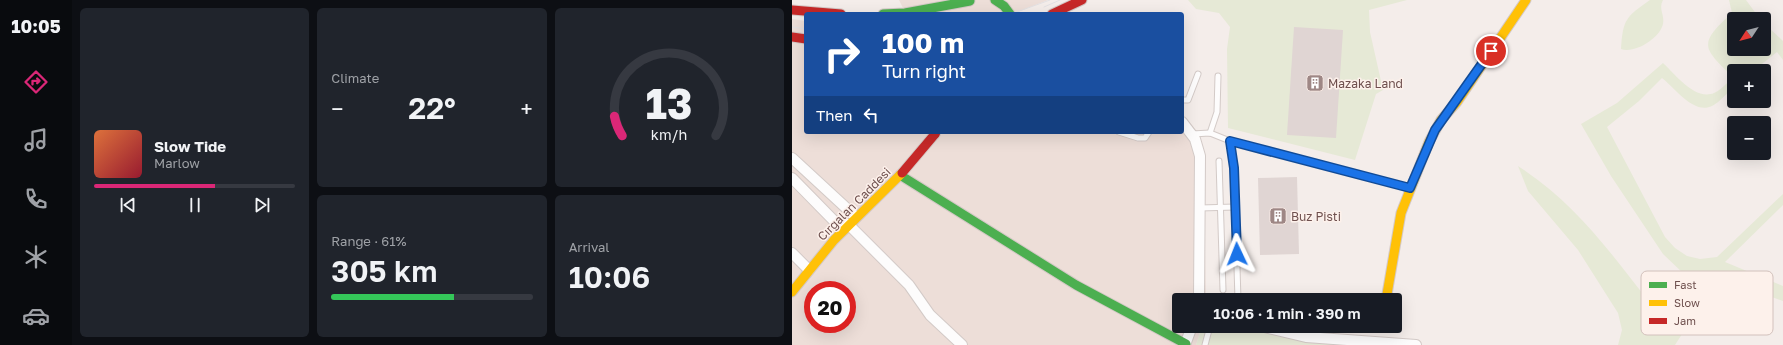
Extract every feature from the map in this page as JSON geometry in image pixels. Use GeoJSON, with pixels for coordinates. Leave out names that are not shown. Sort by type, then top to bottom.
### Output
{"type":"FeatureCollection","features":[{"type":"Feature","properties":{"kind":"main road"},"geometry":{"type":"LineString","coordinates":[[958,12],[971,0]]}},
{"type":"Feature","properties":{"kind":"main road"},"geometry":{"type":"LineString","coordinates":[[910,12],[971,0]]}},
{"type":"Feature","properties":{"kind":"main road"},"geometry":{"type":"LineString","coordinates":[[995,0],[1004,6],[1008,12]]}},
{"type":"Feature","properties":{"kind":"main road"},"geometry":{"type":"LineString","coordinates":[[1056,12],[1082,0]]}},
{"type":"Feature","properties":{"kind":"main road"},"geometry":{"type":"LineString","coordinates":[[1074,12],[1087,0]]}},
{"type":"Feature","properties":{"kind":"main road"},"geometry":{"type":"LineString","coordinates":[[1387,293],[1401,213],[1435,130],[1457,102],[1526,0]]}},
{"type":"Feature","properties":{"kind":"main road"},"geometry":{"type":"LineString","coordinates":[[792,10],[816,12]]}},
{"type":"Feature","properties":{"kind":"main road"},"geometry":{"type":"LineString","coordinates":[[792,37],[804,39]]}},
{"type":"Feature","properties":{"kind":"main road","name":"Cırgalan Caddesi"},"geometry":{"type":"LineString","coordinates":[[792,292],[849,224],[900,175],[919,155],[935,134]]}},
{"type":"Feature","properties":{"kind":"main road"},"geometry":{"type":"LineString","coordinates":[[900,175],[1014,247],[1115,308],[1185,344]]}},
{"type":"Feature","properties":{"kind":"street"},"geometry":{"type":"LineString","coordinates":[[1184,124],[1198,144],[1200,156],[1199,293]]}},
{"type":"Feature","properties":{"kind":"street"},"geometry":{"type":"LineString","coordinates":[[792,158],[849,224],[909,285],[930,315],[962,345]]}},
{"type":"Feature","properties":{"kind":"street"},"geometry":{"type":"LineString","coordinates":[[792,178],[849,224]]}},
{"type":"Feature","properties":{"kind":"street"},"geometry":{"type":"LineString","coordinates":[[792,253],[809,270]]}},
{"type":"Feature","properties":{"kind":"street"},"geometry":{"type":"LineString","coordinates":[[1185,344],[1189,333]]}},
{"type":"Feature","properties":{"kind":"street"},"geometry":{"type":"LineString","coordinates":[[1289,333],[1306,337],[1416,345]]}},
{"type":"Feature","properties":{"kind":"lane"},"geometry":{"type":"LineString","coordinates":[[1184,100],[1188,100],[1198,74]]}},
{"type":"Feature","properties":{"kind":"lane"},"geometry":{"type":"LineString","coordinates":[[1210,133],[1217,112],[1218,76]]}},
{"type":"Feature","properties":{"kind":"lane"},"geometry":{"type":"LineString","coordinates":[[1192,134],[1210,133],[1230,141],[1410,188]]}},
{"type":"Feature","properties":{"kind":"lane"},"geometry":{"type":"LineString","coordinates":[[1125,134],[1138,138],[1145,138],[1148,134]]}},
{"type":"Feature","properties":{"kind":"lane"},"geometry":{"type":"LineString","coordinates":[[1230,141],[1234,168],[1238,293]]}},
{"type":"Feature","properties":{"kind":"lane"},"geometry":{"type":"LineString","coordinates":[[1219,161],[1223,290]]}},
{"type":"Feature","properties":{"kind":"lane"},"geometry":{"type":"LineString","coordinates":[[1200,208],[1235,207]]}},
{"type":"Feature","properties":{"kind":"lane"},"geometry":{"type":"LineString","coordinates":[[1205,345],[1208,333]]}},
{"type":"Feature","properties":{"kind":"shaded area"},"geometry":{"type":"Polygon","coordinates":[[[899,0],[1048,0],[1018,12],[905,12],[899,0]]]}},
{"type":"Feature","properties":{"kind":"shaded area"},"geometry":{"type":"Polygon","coordinates":[[[792,19],[804,21],[804,134],[1184,134],[1184,117],[1187,119],[1199,134],[1203,150],[1206,293],[1172,293],[1172,333],[1200,333],[1196,345],[792,345],[792,19]]]}},
{"type":"Feature","properties":{"kind":"green space"},"geometry":{"type":"Polygon","coordinates":[[[1188,0],[1407,0],[1369,10],[1370,32],[1383,90],[1376,94],[1355,160],[1228,128],[1227,49],[1230,27],[1219,13],[1196,9],[1188,0]]]}},
{"type":"Feature","properties":{"kind":"green space"},"geometry":{"type":"Polygon","coordinates":[[[1650,0],[1663,0],[1661,6],[1663,24],[1661,29],[1657,35],[1640,47],[1627,50],[1621,49],[1623,31],[1627,20],[1650,0]]]}},
{"type":"Feature","properties":{"kind":"green space"},"geometry":{"type":"Polygon","coordinates":[[[1729,0],[1746,0],[1755,12],[1732,12],[1729,0]]]}},
{"type":"Feature","properties":{"kind":"green space"},"geometry":{"type":"Polygon","coordinates":[[[1727,18],[1727,56],[1771,56],[1771,30],[1783,41],[1783,60],[1777,52],[1762,64],[1727,64],[1727,71],[1715,59],[1710,52],[1708,45],[1709,39],[1713,32],[1727,18]]]}},
{"type":"Feature","properties":{"kind":"green space"},"geometry":{"type":"Polygon","coordinates":[[[1663,63],[1686,85],[1700,93],[1714,93],[1727,83],[1727,94],[1721,100],[1712,106],[1705,108],[1698,107],[1685,99],[1662,78],[1639,101],[1607,127],[1665,237],[1675,248],[1687,256],[1700,259],[1717,257],[1783,194],[1783,205],[1725,262],[1747,271],[1681,271],[1663,254],[1611,176],[1581,124],[1617,103],[1663,63]]]}},
{"type":"Feature","properties":{"kind":"green space"},"geometry":{"type":"Polygon","coordinates":[[[1518,166],[1558,197],[1592,231],[1641,292],[1641,335],[1682,335],[1675,345],[1618,345],[1622,330],[1618,313],[1578,250],[1528,191],[1518,166]]]}},
{"type":"Feature","properties":{"kind":"green space"},"geometry":{"type":"Polygon","coordinates":[[[1773,282],[1783,286],[1783,301],[1773,297],[1773,282]]]}},
{"type":"Feature","properties":{"kind":"green space"},"geometry":{"type":"Polygon","coordinates":[[[1200,333],[1312,333],[1413,345],[1196,345],[1200,333]]]}},
{"type":"Feature","properties":{"kind":"building","name":"Mazaka Land"},"geometry":{"type":"Polygon","coordinates":[[[1294,27],[1343,30],[1336,138],[1287,135],[1294,27]]]}},
{"type":"Feature","properties":{"kind":"building","name":"Buz Pisti"},"geometry":{"type":"Polygon","coordinates":[[[1297,177],[1299,254],[1260,255],[1258,178],[1297,177]]]}},
{"type":"Feature","properties":{"kind":"tram line"},"geometry":{"type":"LineString","coordinates":[[1017,12],[1050,0]]}},
{"type":"Feature","properties":{"kind":"tram line"},"geometry":{"type":"LineString","coordinates":[[1044,7],[1060,0]]}},
{"type":"Feature","properties":{"kind":"tram line"},"geometry":{"type":"LineString","coordinates":[[792,27],[804,29]]}},
{"type":"Feature","properties":{"kind":"traffic: fast"},"geometry":{"type":"LineString","coordinates":[[995,0],[1004,6],[1008,12]]}},
{"type":"Feature","properties":{"kind":"traffic: fast"},"geometry":{"type":"LineString","coordinates":[[910,12],[970,1]]}},
{"type":"Feature","properties":{"kind":"traffic: fast"},"geometry":{"type":"LineString","coordinates":[[900,175],[1076,285],[1186,344]]}},
{"type":"Feature","properties":{"kind":"traffic: slow"},"geometry":{"type":"LineString","coordinates":[[1387,293],[1401,213],[1429,142],[1441,120],[1457,102],[1526,0]]}},
{"type":"Feature","properties":{"kind":"traffic: slow"},"geometry":{"type":"LineString","coordinates":[[792,292],[834,240],[902,173]]}},
{"type":"Feature","properties":{"kind":"traffic: jam"},"geometry":{"type":"LineString","coordinates":[[1056,12],[1082,0]]}},
{"type":"Feature","properties":{"kind":"traffic: jam"},"geometry":{"type":"LineString","coordinates":[[792,10],[816,12]]}},
{"type":"Feature","properties":{"kind":"traffic: jam"},"geometry":{"type":"LineString","coordinates":[[792,37],[804,39]]}},
{"type":"Feature","properties":{"kind":"traffic: jam"},"geometry":{"type":"LineString","coordinates":[[902,173],[935,134]]}},
{"type":"Feature","properties":{"kind":"place","name":"Mazaka Land"},"geometry":{"type":"Point","coordinates":[1315,83]}},
{"type":"Feature","properties":{"kind":"place","name":"Buz Pisti"},"geometry":{"type":"Point","coordinates":[1278,216]}},
{"type":"Feature","properties":{"kind":"route"},"geometry":{"type":"LineString","coordinates":[[1237,254],[1234,168],[1230,141],[1410,188],[1435,130],[1441,120],[1457,102],[1491,51]]}}]}
